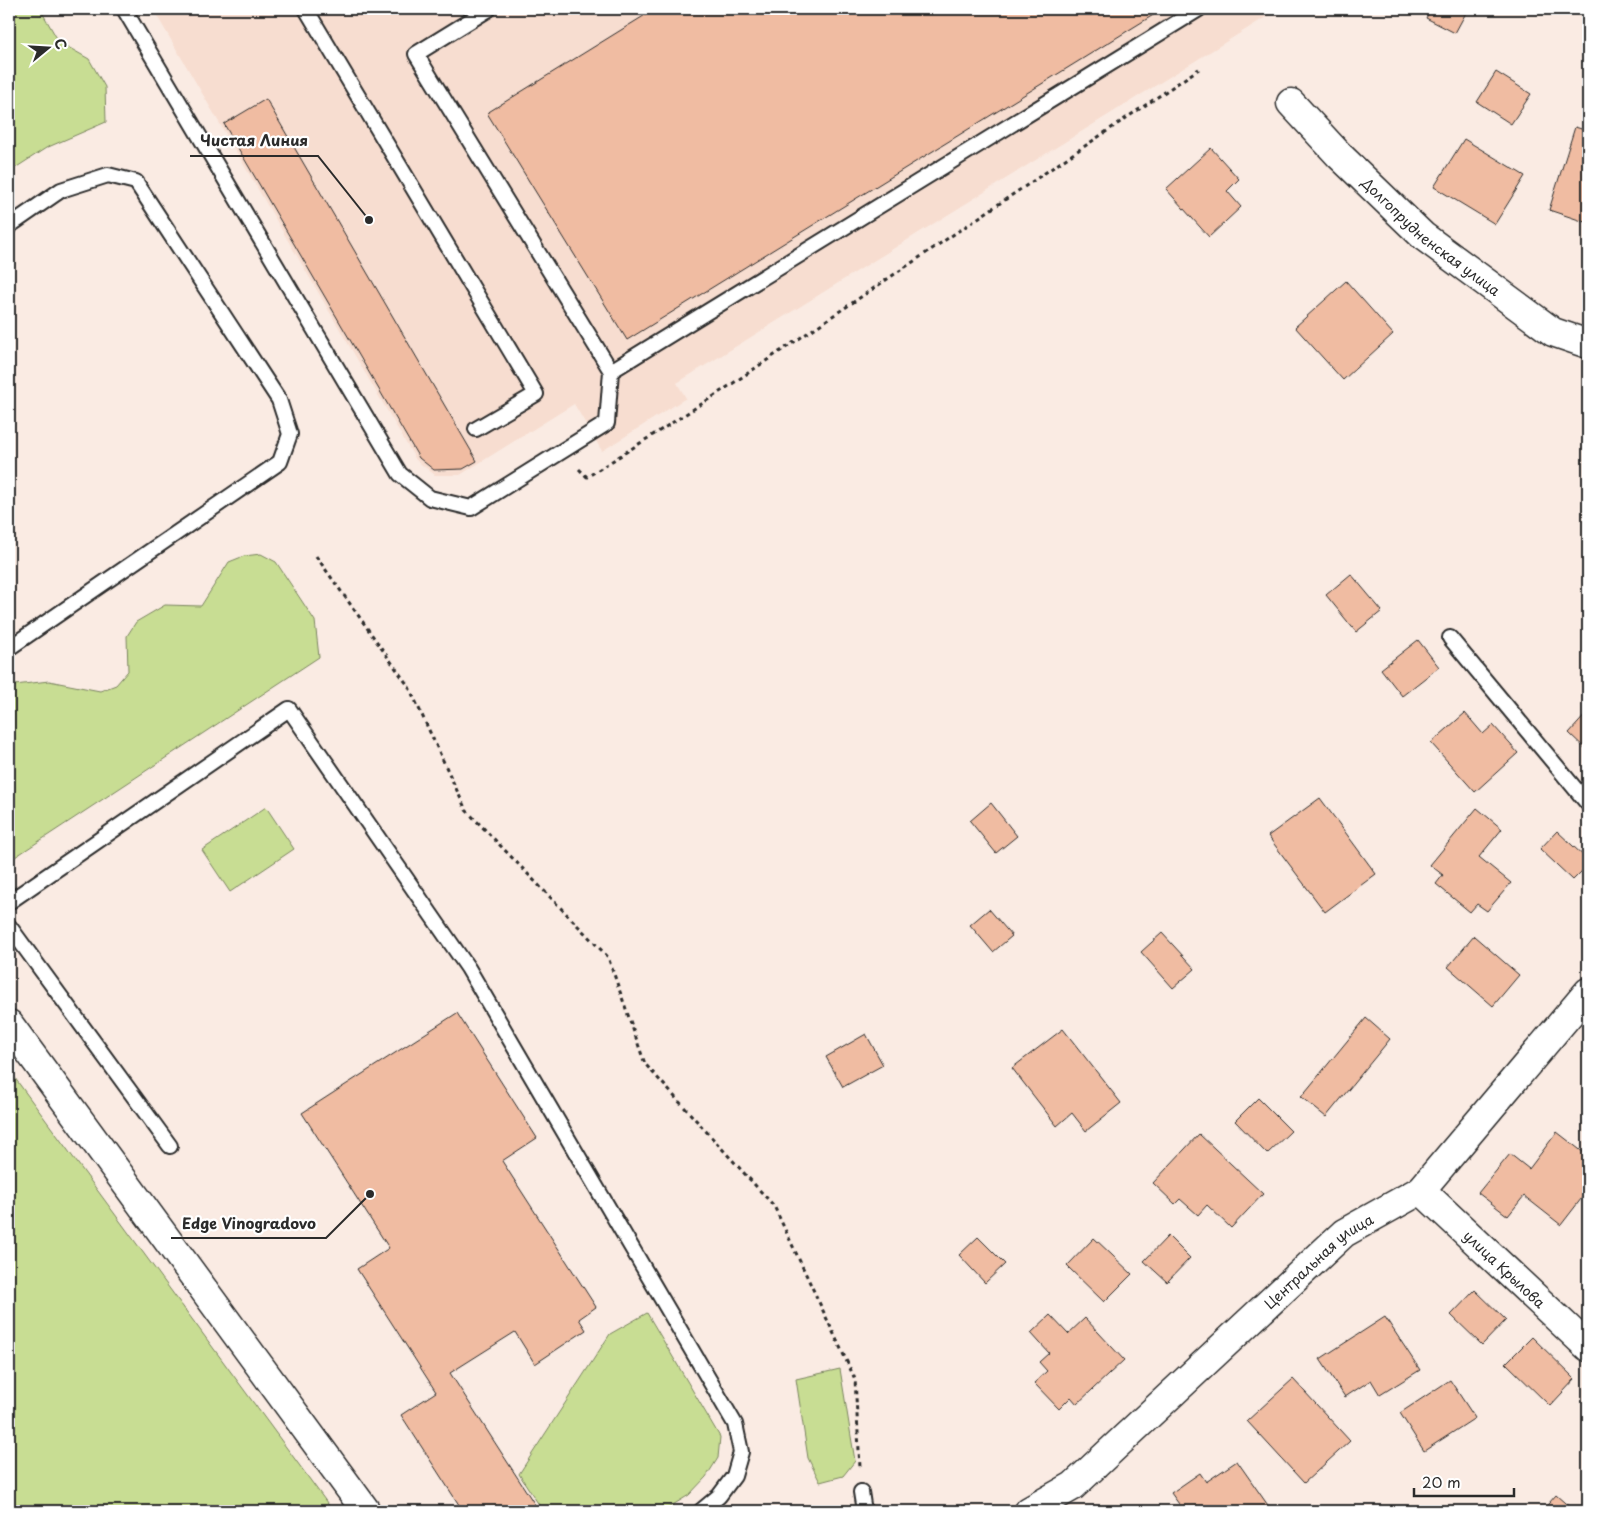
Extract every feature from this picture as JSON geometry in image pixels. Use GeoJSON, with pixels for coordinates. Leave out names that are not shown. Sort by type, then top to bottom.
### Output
{"type":"FeatureCollection","features":[{"type":"Feature","properties":{"kind":"street","name":"Долгопрудненская улица"},"geometry":{"type":"LineString","coordinates":[[1291,103],[1339,155],[1423,236],[1553,332],[1588,344]]}},
{"type":"Feature","properties":{"kind":"street","name":"Центральная улица"},"geometry":{"type":"LineString","coordinates":[[1029,1511],[1073,1486],[1344,1232],[1421,1190],[1588,992]]}},
{"type":"Feature","properties":{"kind":"street"},"geometry":{"type":"LineString","coordinates":[[9,1024],[366,1511]]}},
{"type":"Feature","properties":{"kind":"street","name":"улица Крылова"},"geometry":{"type":"LineString","coordinates":[[1421,1190],[1588,1347]]}},
{"type":"Feature","properties":{"kind":"lane"},"geometry":{"type":"LineString","coordinates":[[124,9],[400,474],[430,498],[471,508],[607,423],[611,372],[416,54],[489,9]]}},
{"type":"Feature","properties":{"kind":"lane"},"geometry":{"type":"LineString","coordinates":[[306,9],[536,394],[476,430]]}},
{"type":"Feature","properties":{"kind":"lane"},"geometry":{"type":"LineString","coordinates":[[611,372],[1199,9]]}},
{"type":"Feature","properties":{"kind":"lane"},"geometry":{"type":"LineString","coordinates":[[9,226],[61,190],[108,175],[136,182],[279,400],[290,434],[280,462],[9,648]]}},
{"type":"Feature","properties":{"kind":"lane"},"geometry":{"type":"LineString","coordinates":[[1450,638],[1588,804]]}},
{"type":"Feature","properties":{"kind":"lane"},"geometry":{"type":"LineString","coordinates":[[9,902],[289,709],[468,968],[735,1424],[741,1452],[734,1476],[719,1496],[701,1511]]}},
{"type":"Feature","properties":{"kind":"lane"},"geometry":{"type":"LineString","coordinates":[[9,926],[170,1146]]}},
{"type":"Feature","properties":{"kind":"lane"},"geometry":{"type":"LineString","coordinates":[[862,1492],[864,1511]]}},
{"type":"Feature","properties":{"kind":"path"},"geometry":{"type":"LineString","coordinates":[[561,452],[587,477],[714,396],[1199,69]]}},
{"type":"Feature","properties":{"kind":"path"},"geometry":{"type":"LineString","coordinates":[[316,556],[409,687],[466,810],[608,957],[645,1064],[774,1206],[854,1378],[862,1492]]}},
{"type":"Feature","properties":{"kind":"shaded area"},"geometry":{"type":"Polygon","coordinates":[[[153,9],[1279,9],[677,383],[686,398],[602,451],[574,404],[460,475],[435,475],[416,460],[153,9]]]}},
{"type":"Feature","properties":{"kind":"green space"},"geometry":{"type":"Polygon","coordinates":[[[9,9],[43,9],[43,14],[59,42],[89,59],[105,87],[106,122],[46,148],[9,172],[9,9]]]}},
{"type":"Feature","properties":{"kind":"green space"},"geometry":{"type":"Polygon","coordinates":[[[261,554],[276,562],[315,621],[319,657],[9,861],[9,696],[15,685],[49,681],[100,691],[116,685],[128,671],[127,636],[136,622],[165,605],[201,606],[229,562],[244,556],[261,554]]]}},
{"type":"Feature","properties":{"kind":"green space"},"geometry":{"type":"Polygon","coordinates":[[[266,807],[294,849],[230,892],[202,850],[266,807]]]}},
{"type":"Feature","properties":{"kind":"green space"},"geometry":{"type":"Polygon","coordinates":[[[9,1070],[333,1511],[9,1511],[9,1070]]]}},
{"type":"Feature","properties":{"kind":"green space"},"geometry":{"type":"Polygon","coordinates":[[[647,1313],[720,1437],[718,1458],[706,1477],[689,1495],[663,1511],[543,1511],[519,1474],[610,1334],[647,1313]]]}},
{"type":"Feature","properties":{"kind":"green space"},"geometry":{"type":"Polygon","coordinates":[[[840,1369],[855,1461],[843,1476],[820,1482],[808,1458],[796,1379],[840,1369]]]}},
{"type":"Feature","properties":{"kind":"building"},"geometry":{"type":"Polygon","coordinates":[[[655,9],[1163,9],[627,340],[487,113],[655,9]]]}},
{"type":"Feature","properties":{"kind":"building"},"geometry":{"type":"Polygon","coordinates":[[[1431,9],[1468,9],[1455,33],[1426,18],[1431,9]]]}},
{"type":"Feature","properties":{"kind":"building"},"geometry":{"type":"Polygon","coordinates":[[[1496,72],[1531,94],[1511,124],[1477,102],[1496,72]]]}},
{"type":"Feature","properties":{"kind":"building"},"geometry":{"type":"Polygon","coordinates":[[[266,99],[477,461],[463,469],[434,470],[419,458],[224,124],[266,99]]]}},
{"type":"Feature","properties":{"kind":"building"},"geometry":{"type":"Polygon","coordinates":[[[1575,127],[1588,131],[1588,223],[1549,210],[1575,127]]]}},
{"type":"Feature","properties":{"kind":"building"},"geometry":{"type":"Polygon","coordinates":[[[1464,139],[1525,176],[1495,224],[1434,187],[1464,139]]]}},
{"type":"Feature","properties":{"kind":"building"},"geometry":{"type":"Polygon","coordinates":[[[1211,148],[1239,179],[1227,191],[1241,207],[1209,237],[1166,189],[1211,148]]]}},
{"type":"Feature","properties":{"kind":"building"},"geometry":{"type":"Polygon","coordinates":[[[1346,281],[1393,334],[1343,380],[1295,327],[1346,281]]]}},
{"type":"Feature","properties":{"kind":"building"},"geometry":{"type":"Polygon","coordinates":[[[1351,574],[1382,611],[1356,632],[1326,595],[1351,574]]]}},
{"type":"Feature","properties":{"kind":"building"},"geometry":{"type":"Polygon","coordinates":[[[1418,640],[1439,667],[1402,696],[1381,669],[1418,640]]]}},
{"type":"Feature","properties":{"kind":"building"},"geometry":{"type":"Polygon","coordinates":[[[1588,712],[1588,751],[1569,733],[1588,712]]]}},
{"type":"Feature","properties":{"kind":"building"},"geometry":{"type":"Polygon","coordinates":[[[1465,713],[1483,734],[1493,725],[1518,753],[1475,792],[1431,743],[1465,713]]]}},
{"type":"Feature","properties":{"kind":"building"},"geometry":{"type":"Polygon","coordinates":[[[1320,798],[1376,874],[1325,912],[1268,836],[1320,798]]]}},
{"type":"Feature","properties":{"kind":"building"},"geometry":{"type":"Polygon","coordinates":[[[991,803],[1017,836],[996,853],[970,821],[991,803]]]}},
{"type":"Feature","properties":{"kind":"building"},"geometry":{"type":"Polygon","coordinates":[[[1477,808],[1502,829],[1479,857],[1511,883],[1487,911],[1477,904],[1470,912],[1436,884],[1443,875],[1430,865],[1477,808]]]}},
{"type":"Feature","properties":{"kind":"building"},"geometry":{"type":"Polygon","coordinates":[[[1557,831],[1588,860],[1588,865],[1573,880],[1540,849],[1557,831]]]}},
{"type":"Feature","properties":{"kind":"building"},"geometry":{"type":"Polygon","coordinates":[[[989,909],[1012,936],[993,952],[970,925],[989,909]]]}},
{"type":"Feature","properties":{"kind":"building"},"geometry":{"type":"Polygon","coordinates":[[[1162,933],[1195,969],[1173,988],[1141,952],[1162,933]]]}},
{"type":"Feature","properties":{"kind":"building"},"geometry":{"type":"Polygon","coordinates":[[[1474,936],[1519,975],[1493,1006],[1448,967],[1474,936]]]}},
{"type":"Feature","properties":{"kind":"building"},"geometry":{"type":"Polygon","coordinates":[[[457,1013],[537,1138],[502,1161],[596,1307],[579,1319],[586,1330],[535,1364],[515,1332],[450,1373],[539,1511],[463,1511],[401,1415],[436,1392],[357,1269],[389,1248],[302,1113],[457,1013]]]}},
{"type":"Feature","properties":{"kind":"building"},"geometry":{"type":"Polygon","coordinates":[[[1366,1018],[1390,1039],[1326,1117],[1301,1097],[1366,1018]]]}},
{"type":"Feature","properties":{"kind":"building"},"geometry":{"type":"Polygon","coordinates":[[[1063,1029],[1121,1103],[1086,1131],[1072,1113],[1057,1126],[1012,1068],[1063,1029]]]}},
{"type":"Feature","properties":{"kind":"building"},"geometry":{"type":"Polygon","coordinates":[[[866,1034],[883,1065],[843,1087],[826,1057],[866,1034]]]}},
{"type":"Feature","properties":{"kind":"building"},"geometry":{"type":"Polygon","coordinates":[[[1258,1098],[1291,1131],[1267,1154],[1235,1121],[1258,1098]]]}},
{"type":"Feature","properties":{"kind":"building"},"geometry":{"type":"Polygon","coordinates":[[[1557,1132],[1588,1156],[1588,1190],[1561,1225],[1524,1196],[1508,1216],[1478,1193],[1510,1154],[1529,1169],[1557,1132]]]}},
{"type":"Feature","properties":{"kind":"building"},"geometry":{"type":"Polygon","coordinates":[[[1199,1134],[1263,1194],[1231,1228],[1207,1205],[1198,1215],[1180,1199],[1175,1204],[1153,1183],[1199,1134]]]}},
{"type":"Feature","properties":{"kind":"building"},"geometry":{"type":"Polygon","coordinates":[[[1168,1236],[1190,1258],[1167,1282],[1144,1261],[1168,1236]]]}},
{"type":"Feature","properties":{"kind":"building"},"geometry":{"type":"Polygon","coordinates":[[[978,1237],[1005,1264],[985,1283],[959,1255],[978,1237]]]}},
{"type":"Feature","properties":{"kind":"building"},"geometry":{"type":"Polygon","coordinates":[[[1094,1238],[1132,1274],[1104,1302],[1067,1266],[1094,1238]]]}},
{"type":"Feature","properties":{"kind":"building"},"geometry":{"type":"Polygon","coordinates":[[[1475,1290],[1506,1320],[1482,1345],[1451,1315],[1475,1290]]]}},
{"type":"Feature","properties":{"kind":"building"},"geometry":{"type":"Polygon","coordinates":[[[1050,1315],[1068,1334],[1085,1318],[1124,1360],[1077,1404],[1071,1397],[1059,1409],[1034,1383],[1047,1371],[1039,1362],[1049,1353],[1031,1333],[1050,1315]]]}},
{"type":"Feature","properties":{"kind":"building"},"geometry":{"type":"Polygon","coordinates":[[[1385,1317],[1420,1370],[1380,1395],[1371,1380],[1345,1397],[1320,1359],[1385,1317]]]}},
{"type":"Feature","properties":{"kind":"building"},"geometry":{"type":"Polygon","coordinates":[[[1532,1337],[1575,1379],[1550,1406],[1506,1363],[1532,1337]]]}},
{"type":"Feature","properties":{"kind":"building"},"geometry":{"type":"Polygon","coordinates":[[[1293,1379],[1350,1441],[1304,1483],[1247,1421],[1293,1379]]]}},
{"type":"Feature","properties":{"kind":"building"},"geometry":{"type":"Polygon","coordinates":[[[1450,1380],[1475,1418],[1424,1451],[1400,1413],[1450,1380]]]}},
{"type":"Feature","properties":{"kind":"building"},"geometry":{"type":"Polygon","coordinates":[[[1237,1461],[1272,1511],[1184,1511],[1171,1493],[1200,1473],[1206,1482],[1237,1461]]]}},
{"type":"Feature","properties":{"kind":"building"},"geometry":{"type":"Polygon","coordinates":[[[1556,1495],[1574,1511],[1542,1511],[1556,1495]]]}},
{"type":"Feature","properties":{"kind":"place","name":"Чистая Линия"},"geometry":{"type":"Point","coordinates":[369,220]}},
{"type":"Feature","properties":{"kind":"place","name":"Edge Vinogradovo"},"geometry":{"type":"Point","coordinates":[370,1194]}}]}
